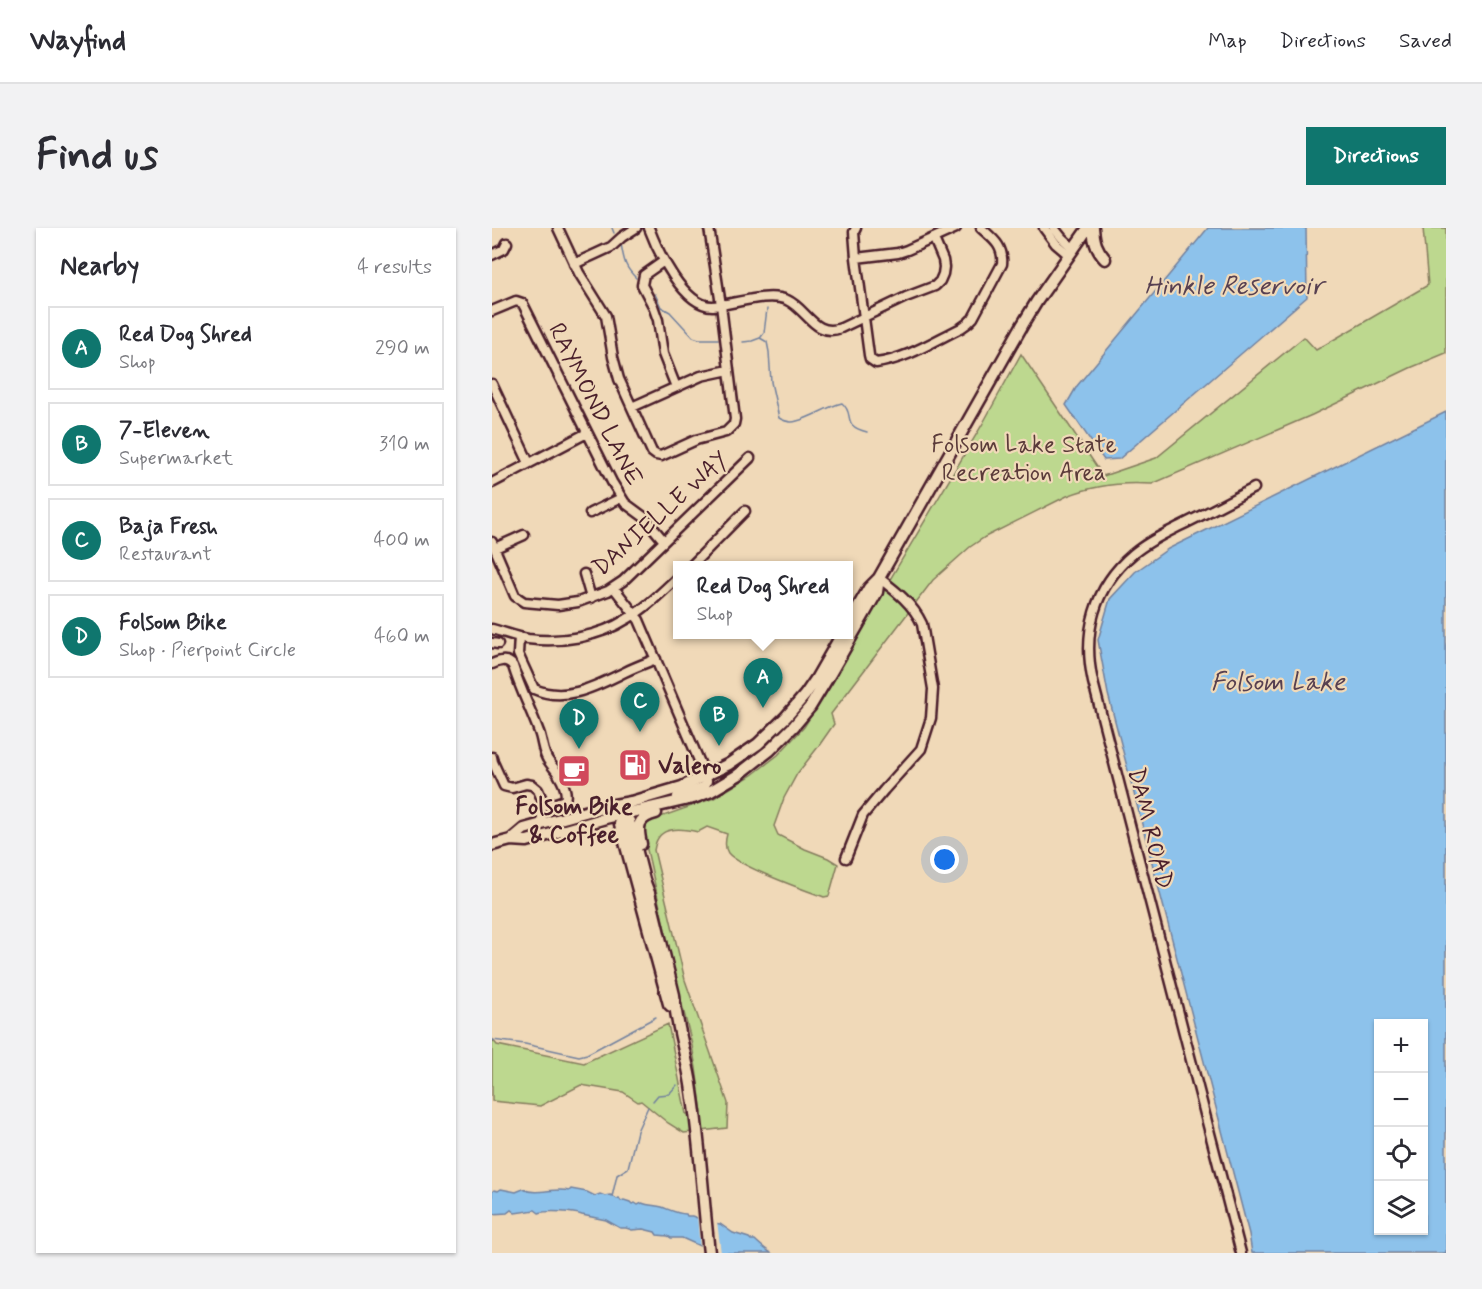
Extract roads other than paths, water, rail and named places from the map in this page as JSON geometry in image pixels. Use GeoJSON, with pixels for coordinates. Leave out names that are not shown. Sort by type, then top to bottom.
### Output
{"type":"FeatureCollection","features":[{"type":"Feature","properties":{"kind":"main road"},"geometry":{"type":"LineString","coordinates":[[853,617],[869,588],[879,578],[1023,324],[1088,228]]}},
{"type":"Feature","properties":{"kind":"main road"},"geometry":{"type":"LineString","coordinates":[[1093,228],[1098,251],[1105,259]]}},
{"type":"Feature","properties":{"kind":"main road"},"geometry":{"type":"LineString","coordinates":[[853,635],[877,592],[879,578]]}},
{"type":"Feature","properties":{"kind":"main road"},"geometry":{"type":"LineString","coordinates":[[492,845],[511,840],[527,842],[606,818],[706,777],[729,764],[771,733],[786,717],[816,679],[839,639]]}},
{"type":"Feature","properties":{"kind":"main road"},"geometry":{"type":"LineString","coordinates":[[511,840],[524,829],[603,807],[622,810],[664,805],[711,791],[738,775],[770,750],[794,726],[810,707],[851,639]]}},
{"type":"Feature","properties":{"kind":"main road"},"geometry":{"type":"LineString","coordinates":[[649,893],[647,868],[638,832],[640,823],[645,816],[672,808],[680,801]]}},
{"type":"Feature","properties":{"kind":"main road"},"geometry":{"type":"LineString","coordinates":[[622,810],[629,821],[649,893],[688,1064],[709,1253]]}},
{"type":"Feature","properties":{"kind":"main road"},"geometry":{"type":"LineString","coordinates":[[622,810],[620,824],[669,1004],[675,1011]]}},
{"type":"Feature","properties":{"kind":"street"},"geometry":{"type":"LineString","coordinates":[[558,228],[574,264],[606,316],[619,379],[651,451],[661,456],[696,440],[726,432],[731,429],[735,418],[710,228]]}},
{"type":"Feature","properties":{"kind":"street"},"geometry":{"type":"LineString","coordinates":[[574,264],[611,248],[636,228]]}},
{"type":"Feature","properties":{"kind":"street"},"geometry":{"type":"LineString","coordinates":[[649,228],[673,276],[700,304],[721,305],[776,297],[790,302],[821,328],[828,330],[835,330],[935,286],[944,274],[945,267],[934,239]]}},
{"type":"Feature","properties":{"kind":"street"},"geometry":{"type":"LineString","coordinates":[[856,228],[854,232],[856,258],[869,355],[870,359],[876,363],[915,351],[968,323],[973,318],[1002,264],[1002,250],[981,228]]}},
{"type":"Feature","properties":{"kind":"street"},"geometry":{"type":"LineString","coordinates":[[1044,228],[1056,244],[1071,252]]}},
{"type":"Feature","properties":{"kind":"street"},"geometry":{"type":"LineString","coordinates":[[1054,228],[1071,252]]}},
{"type":"Feature","properties":{"kind":"street"},"geometry":{"type":"LineString","coordinates":[[856,258],[898,253],[934,239],[951,229]]}},
{"type":"Feature","properties":{"kind":"street"},"geometry":{"type":"LineString","coordinates":[[492,255],[504,249],[507,243]]}},
{"type":"Feature","properties":{"kind":"street"},"geometry":{"type":"LineString","coordinates":[[664,261],[644,275],[642,285],[657,317],[663,354],[676,387]]}},
{"type":"Feature","properties":{"kind":"street","name":"RAYMOND LANE"},"geometry":{"type":"LineString","coordinates":[[492,311],[516,301],[522,303],[621,498],[644,517],[664,541]]}},
{"type":"Feature","properties":{"kind":"street"},"geometry":{"type":"LineString","coordinates":[[632,407],[701,376],[729,370]]}},
{"type":"Feature","properties":{"kind":"street"},"geometry":{"type":"LineString","coordinates":[[492,384],[530,463]]}},
{"type":"Feature","properties":{"kind":"street"},"geometry":{"type":"LineString","coordinates":[[492,483],[587,433]]}},
{"type":"Feature","properties":{"kind":"street","name":"DANIELLE WAY"},"geometry":{"type":"LineString","coordinates":[[493,545],[514,593],[521,601],[558,605],[591,598],[614,588],[623,581],[750,458]]}},
{"type":"Feature","properties":{"kind":"street","name":"DAM ROAD"},"geometry":{"type":"LineString","coordinates":[[1241,1253],[1093,682],[1088,653],[1091,623],[1099,600],[1110,578],[1123,563],[1154,540],[1254,488]]}},
{"type":"Feature","properties":{"kind":"street"},"geometry":{"type":"LineString","coordinates":[[590,513],[621,498]]}},
{"type":"Feature","properties":{"kind":"street"},"geometry":{"type":"LineString","coordinates":[[696,561],[745,511]]}},
{"type":"Feature","properties":{"kind":"street"},"geometry":{"type":"LineString","coordinates":[[493,545],[524,535]]}},
{"type":"Feature","properties":{"kind":"street"},"geometry":{"type":"LineString","coordinates":[[584,574],[591,598]]}},
{"type":"Feature","properties":{"kind":"street"},"geometry":{"type":"LineString","coordinates":[[846,858],[863,815],[921,749],[931,718],[933,689],[922,624],[918,615],[901,594],[879,578]]}},
{"type":"Feature","properties":{"kind":"street"},"geometry":{"type":"LineString","coordinates":[[492,629],[519,637],[550,640],[574,638],[603,630],[626,620],[673,582]]}},
{"type":"Feature","properties":{"kind":"street"},"geometry":{"type":"LineString","coordinates":[[614,588],[639,620],[706,777],[704,787],[672,799],[664,805]]}},
{"type":"Feature","properties":{"kind":"street"},"geometry":{"type":"LineString","coordinates":[[519,637],[519,654],[534,688],[546,694],[574,693],[597,687],[656,659]]}},
{"type":"Feature","properties":{"kind":"street"},"geometry":{"type":"LineString","coordinates":[[492,664],[507,661],[513,666],[540,734],[542,749],[557,771],[566,795],[565,800],[543,807]]}},
{"type":"Feature","properties":{"kind":"street"},"geometry":{"type":"LineString","coordinates":[[492,757],[504,786],[512,788],[526,784],[538,790],[546,811],[546,824]]}},
{"type":"Feature","properties":{"kind":"water","name":"Hinkle Reservoir"},"geometry":{"type":"Polygon","coordinates":[[[1208,228],[1306,228],[1307,297],[1119,459],[1104,460],[1066,405],[1077,386],[1208,228]]]}},
{"type":"Feature","properties":{"kind":"water","name":"Folsom Lake"},"geometry":{"type":"Polygon","coordinates":[[[1446,412],[1446,1253],[1252,1253],[1249,1234],[1108,694],[1098,640],[1110,599],[1135,572],[1168,549],[1446,412]]]}},
{"type":"Feature","properties":{"kind":"water"},"geometry":{"type":"Polygon","coordinates":[[[501,1189],[516,1192],[523,1189],[534,1192],[569,1191],[571,1189],[595,1196],[611,1195],[632,1204],[659,1206],[720,1224],[733,1233],[755,1240],[771,1253],[720,1253],[682,1238],[657,1235],[655,1232],[643,1229],[620,1228],[606,1220],[573,1213],[539,1213],[535,1210],[515,1213],[511,1210],[507,1213],[492,1214],[492,1192],[501,1189]]]}},
{"type":"Feature","properties":{"kind":"waterway"},"geometry":{"type":"LineString","coordinates":[[612,228],[614,233]]}},
{"type":"Feature","properties":{"kind":"waterway"},"geometry":{"type":"LineString","coordinates":[[621,244],[625,263],[636,278]]}},
{"type":"Feature","properties":{"kind":"waterway"},"geometry":{"type":"LineString","coordinates":[[655,294],[661,307],[670,312],[693,337],[718,339]]}},
{"type":"Feature","properties":{"kind":"waterway"},"geometry":{"type":"LineString","coordinates":[[761,337],[764,333],[767,309]]}},
{"type":"Feature","properties":{"kind":"waterway"},"geometry":{"type":"LineString","coordinates":[[743,342],[760,338],[767,342],[771,382],[779,418],[795,422],[842,403],[846,407],[851,423],[867,432]]}},
{"type":"Feature","properties":{"kind":"waterway"},"geometry":{"type":"LineString","coordinates":[[492,1040],[525,1044],[579,1056],[587,1054],[656,1017]]}},
{"type":"Feature","properties":{"kind":"waterway"},"geometry":{"type":"LineString","coordinates":[[653,1101],[658,1095],[669,1094],[677,1085]]}},
{"type":"Feature","properties":{"kind":"waterway"},"geometry":{"type":"LineString","coordinates":[[612,1197],[617,1175],[628,1168],[637,1131],[648,1107]]}},
{"type":"Feature","properties":{"kind":"place","name":"Red Dog Shred"},"geometry":{"type":"Point","coordinates":[763,708]}},
{"type":"Feature","properties":{"kind":"place","name":"Baja Fresh"},"geometry":{"type":"Point","coordinates":[640,732]}},
{"type":"Feature","properties":{"kind":"place","name":"7-Eleven"},"geometry":{"type":"Point","coordinates":[719,746]}},
{"type":"Feature","properties":{"kind":"place","name":"Folsom Bike"},"geometry":{"type":"Point","coordinates":[579,749]}},
{"type":"Feature","properties":{"kind":"place","name":"Valero"},"geometry":{"type":"Point","coordinates":[635,765]}},
{"type":"Feature","properties":{"kind":"place","name":"Folsom Bike & Coffee"},"geometry":{"type":"Point","coordinates":[574,771]}},
{"type":"Feature","properties":{"kind":"park label","name":"Folsom Lake State Recreation Area"},"geometry":{"type":"Point","coordinates":[1024,458]}}]}
